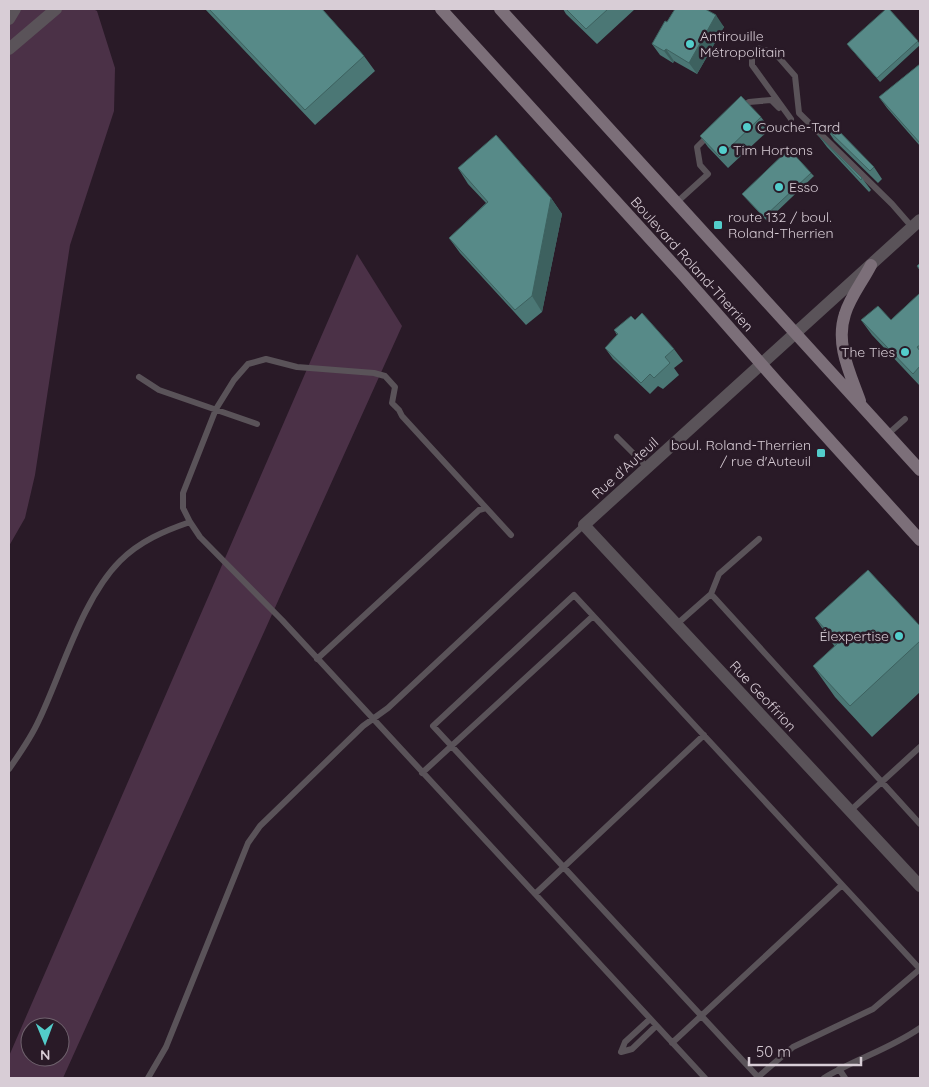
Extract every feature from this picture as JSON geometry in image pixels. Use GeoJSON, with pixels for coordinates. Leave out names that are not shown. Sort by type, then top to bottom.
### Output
{"type":"FeatureCollection","features":[{"type":"Feature","properties":{"kind":"main road","name":"Boulevard Roland-Therrien"},"geometry":{"type":"LineString","coordinates":[[441,9],[683,274],[762,365],[920,540]]}},
{"type":"Feature","properties":{"kind":"main road"},"geometry":{"type":"LineString","coordinates":[[500,9],[920,470]]}},
{"type":"Feature","properties":{"kind":"main road"},"geometry":{"type":"LineString","coordinates":[[863,408],[843,351],[842,327],[848,306],[871,265]]}},
{"type":"Feature","properties":{"kind":"street"},"geometry":{"type":"LineString","coordinates":[[9,19],[15,9]]}},
{"type":"Feature","properties":{"kind":"street"},"geometry":{"type":"LineString","coordinates":[[9,49],[56,9]]}},
{"type":"Feature","properties":{"kind":"street","name":"Rue d'Auteuil"},"geometry":{"type":"LineString","coordinates":[[584,525],[916,224]]}},
{"type":"Feature","properties":{"kind":"street","name":"Rue Geoffrion"},"geometry":{"type":"LineString","coordinates":[[584,525],[920,886]]}},
{"type":"Feature","properties":{"kind":"lane"},"geometry":{"type":"LineString","coordinates":[[737,111],[750,102],[771,100],[791,119],[752,64],[752,55],[757,48],[774,53],[795,76],[799,113],[892,204],[916,224]]}},
{"type":"Feature","properties":{"kind":"lane"},"geometry":{"type":"LineString","coordinates":[[676,202],[708,174],[700,165],[698,147],[711,133]]}},
{"type":"Feature","properties":{"kind":"lane"},"geometry":{"type":"LineString","coordinates":[[511,535],[392,403],[395,387],[385,376],[357,371],[297,367],[266,359],[248,364],[241,370],[216,409],[183,493],[183,508],[200,537],[282,620],[422,774],[705,1078]]}},
{"type":"Feature","properties":{"kind":"lane"},"geometry":{"type":"LineString","coordinates":[[139,377],[159,390],[257,424]]}},
{"type":"Feature","properties":{"kind":"lane"},"geometry":{"type":"LineString","coordinates":[[888,434],[905,419]]}},
{"type":"Feature","properties":{"kind":"lane"},"geometry":{"type":"LineString","coordinates":[[617,437],[648,467]]}},
{"type":"Feature","properties":{"kind":"lane"},"geometry":{"type":"LineString","coordinates":[[317,660],[479,510],[486,508]]}},
{"type":"Feature","properties":{"kind":"lane"},"geometry":{"type":"LineString","coordinates":[[9,769],[37,726],[77,632],[101,585],[111,571],[120,560],[146,540],[161,532],[190,522]]}},
{"type":"Feature","properties":{"kind":"lane","name":"Rue d'Auteuil"},"geometry":{"type":"LineString","coordinates":[[148,1078],[166,1047],[248,843],[260,826],[373,718],[388,708],[584,525]]}},
{"type":"Feature","properties":{"kind":"lane"},"geometry":{"type":"LineString","coordinates":[[677,624],[711,594],[719,574],[758,539]]}},
{"type":"Feature","properties":{"kind":"lane"},"geometry":{"type":"LineString","coordinates":[[711,594],[920,824]]}},
{"type":"Feature","properties":{"kind":"lane"},"geometry":{"type":"LineString","coordinates":[[574,595],[593,616],[920,969],[873,1009],[804,1040],[782,1055],[758,1077],[433,726],[574,595]]}},
{"type":"Feature","properties":{"kind":"lane"},"geometry":{"type":"LineString","coordinates":[[422,774],[593,616]]}},
{"type":"Feature","properties":{"kind":"lane"},"geometry":{"type":"LineString","coordinates":[[534,894],[704,735]]}},
{"type":"Feature","properties":{"kind":"lane"},"geometry":{"type":"LineString","coordinates":[[850,811],[920,747]]}},
{"type":"Feature","properties":{"kind":"lane"},"geometry":{"type":"LineString","coordinates":[[672,1043],[842,885]]}},
{"type":"Feature","properties":{"kind":"lane"},"geometry":{"type":"LineString","coordinates":[[650,1019],[625,1042],[621,1052],[632,1049],[656,1026]]}},
{"type":"Feature","properties":{"kind":"lane"},"geometry":{"type":"LineString","coordinates":[[824,1078],[839,1069],[894,1044],[920,1028]]}},
{"type":"Feature","properties":{"kind":"lane"},"geometry":{"type":"LineString","coordinates":[[839,1069],[845,1078]]}},
{"type":"Feature","properties":{"kind":"shaded area"},"geometry":{"type":"Polygon","coordinates":[[[9,9],[93,9],[97,11],[115,68],[114,111],[70,245],[35,475],[25,518],[9,546],[9,9]]]}},
{"type":"Feature","properties":{"kind":"shaded area"},"geometry":{"type":"Polygon","coordinates":[[[357,254],[402,326],[70,1062],[70,1017],[26,1017],[357,254]]]}},
{"type":"Feature","properties":{"kind":"shaded area"},"geometry":{"type":"Polygon","coordinates":[[[20,1031],[20,1067],[68,1067],[63,1078],[9,1078],[9,1056],[20,1031]]]}},
{"type":"Feature","properties":{"kind":"building"},"geometry":{"type":"Polygon","coordinates":[[[209,9],[322,9],[364,56],[305,110],[209,9]]]}},
{"type":"Feature","properties":{"kind":"building"},"geometry":{"type":"Polygon","coordinates":[[[566,9],[608,9],[586,29],[566,9]]]}},
{"type":"Feature","properties":{"kind":"building","name":"Antirouille Métropolitain"},"geometry":{"type":"Polygon","coordinates":[[[675,9],[705,9],[716,15],[689,63],[666,49],[664,51],[652,44],[665,21],[667,22],[675,9]]]}},
{"type":"Feature","properties":{"kind":"building"},"geometry":{"type":"Polygon","coordinates":[[[886,9],[889,9],[918,41],[877,78],[847,44],[886,9]]]}},
{"type":"Feature","properties":{"kind":"building"},"geometry":{"type":"Polygon","coordinates":[[[920,64],[920,143],[879,97],[920,64]]]}},
{"type":"Feature","properties":{"kind":"building"},"geometry":{"type":"Polygon","coordinates":[[[741,96],[761,117],[720,157],[700,136],[741,96]]]}},
{"type":"Feature","properties":{"kind":"building"},"geometry":{"type":"Polygon","coordinates":[[[831,123],[874,167],[870,171],[826,128],[831,123]]]}},
{"type":"Feature","properties":{"kind":"building"},"geometry":{"type":"Polygon","coordinates":[[[496,135],[551,198],[532,296],[515,310],[449,238],[488,202],[458,168],[496,135]]]}},
{"type":"Feature","properties":{"kind":"building"},"geometry":{"type":"Polygon","coordinates":[[[818,135],[862,178],[861,180],[818,135]]]}},
{"type":"Feature","properties":{"kind":"building"},"geometry":{"type":"Polygon","coordinates":[[[789,149],[811,173],[764,217],[742,194],[789,149]]]}},
{"type":"Feature","properties":{"kind":"building"},"geometry":{"type":"Polygon","coordinates":[[[920,293],[920,345],[917,347],[920,351],[920,366],[913,374],[861,320],[878,306],[891,320],[920,293]]]}},
{"type":"Feature","properties":{"kind":"building"},"geometry":{"type":"Polygon","coordinates":[[[642,313],[674,349],[665,357],[670,363],[654,378],[650,374],[641,383],[605,348],[618,334],[614,330],[631,316],[635,320],[642,313]]]}},
{"type":"Feature","properties":{"kind":"building"},"geometry":{"type":"Polygon","coordinates":[[[868,570],[920,626],[920,641],[850,706],[813,666],[838,643],[815,618],[868,570]]]}},
{"type":"Feature","properties":{"kind":"place","name":"Antirouille Métropolitain"},"geometry":{"type":"Point","coordinates":[690,44]}},
{"type":"Feature","properties":{"kind":"place","name":"Couche-Tard"},"geometry":{"type":"Point","coordinates":[747,127]}},
{"type":"Feature","properties":{"kind":"place","name":"Tim Hortons"},"geometry":{"type":"Point","coordinates":[723,150]}},
{"type":"Feature","properties":{"kind":"place","name":"Esso"},"geometry":{"type":"Point","coordinates":[779,187]}},
{"type":"Feature","properties":{"kind":"place","name":"route 132 / boul. Roland-Therrien"},"geometry":{"type":"Point","coordinates":[718,225]}},
{"type":"Feature","properties":{"kind":"place","name":"The Ties"},"geometry":{"type":"Point","coordinates":[905,352]}},
{"type":"Feature","properties":{"kind":"place","name":"boul. Roland-Therrien / rue d'Auteuil"},"geometry":{"type":"Point","coordinates":[821,453]}},
{"type":"Feature","properties":{"kind":"place","name":"Élexpertise"},"geometry":{"type":"Point","coordinates":[899,636]}}]}
